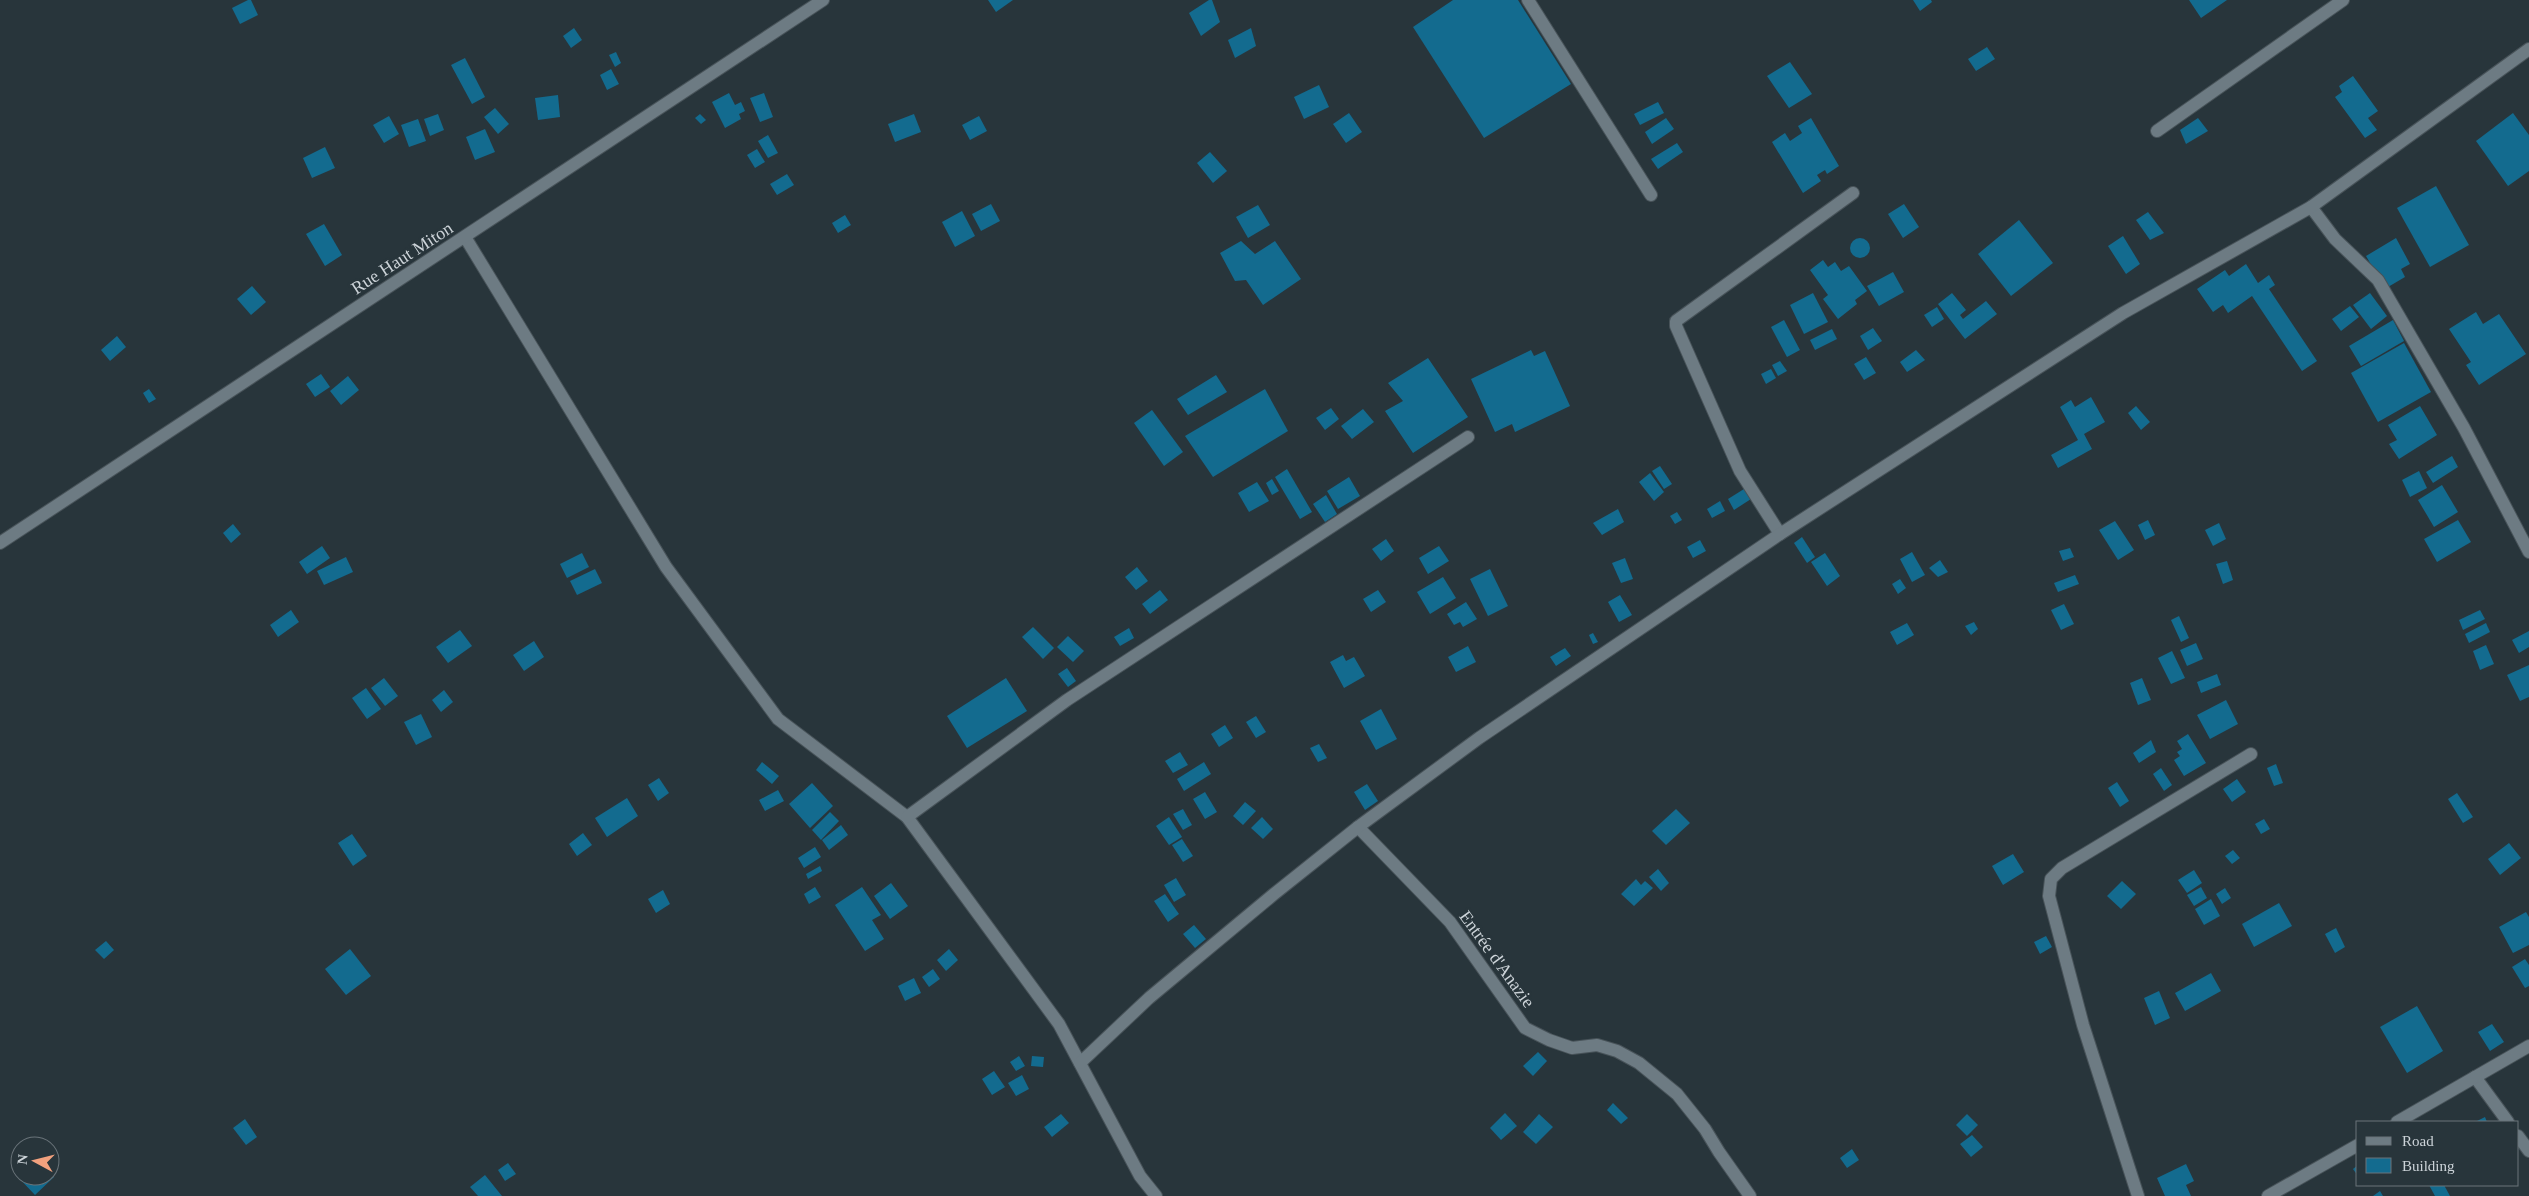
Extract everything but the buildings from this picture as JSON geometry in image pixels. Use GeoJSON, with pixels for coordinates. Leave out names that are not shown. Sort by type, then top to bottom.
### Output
{"type":"FeatureCollection","features":[{"type":"Feature","properties":{"kind":"street","name":"Rue Haut Miton"},"geometry":{"type":"LineString","coordinates":[[0,543],[823,0]]}},
{"type":"Feature","properties":{"kind":"street"},"geometry":{"type":"LineString","coordinates":[[1528,0],[1651,195]]}},
{"type":"Feature","properties":{"kind":"street"},"geometry":{"type":"LineString","coordinates":[[2157,131],[2343,0]]}},
{"type":"Feature","properties":{"kind":"street"},"geometry":{"type":"LineString","coordinates":[[1080,1063],[1149,998],[1358,827],[1479,738],[1780,534],[2123,313],[2311,207],[2529,49]]}},
{"type":"Feature","properties":{"kind":"street"},"geometry":{"type":"LineString","coordinates":[[1780,534],[1740,471],[1676,326],[1676,321],[1853,193]]}},
{"type":"Feature","properties":{"kind":"street"},"geometry":{"type":"LineString","coordinates":[[2311,207],[2335,239],[2378,280],[2464,428],[2529,552]]}},
{"type":"Feature","properties":{"kind":"street"},"geometry":{"type":"LineString","coordinates":[[465,237],[666,567],[778,719],[907,817],[1059,1024],[1140,1176],[1156,1196]]}},
{"type":"Feature","properties":{"kind":"street"},"geometry":{"type":"LineString","coordinates":[[907,817],[1067,700],[1468,437]]}},
{"type":"Feature","properties":{"kind":"street"},"geometry":{"type":"LineString","coordinates":[[2138,1196],[2083,1025],[2049,896],[2051,879],[2062,868],[2251,754]]}},
{"type":"Feature","properties":{"kind":"street","name":"Entrée d'Anazie"},"geometry":{"type":"LineString","coordinates":[[1358,827],[1450,922],[1525,1028],[1549,1040],[1572,1048],[1597,1045],[1617,1051],[1639,1062],[1683,1101],[1706,1129],[1750,1196]]}},
{"type":"Feature","properties":{"kind":"street"},"geometry":{"type":"LineString","coordinates":[[2399,1121],[2529,1046]]}},
{"type":"Feature","properties":{"kind":"street"},"geometry":{"type":"LineString","coordinates":[[2474,1078],[2507,1121]]}},
{"type":"Feature","properties":{"kind":"street"},"geometry":{"type":"LineString","coordinates":[[2519,1137],[2529,1151]]}},
{"type":"Feature","properties":{"kind":"street"},"geometry":{"type":"LineString","coordinates":[[2268,1196],[2356,1146]]}}]}
